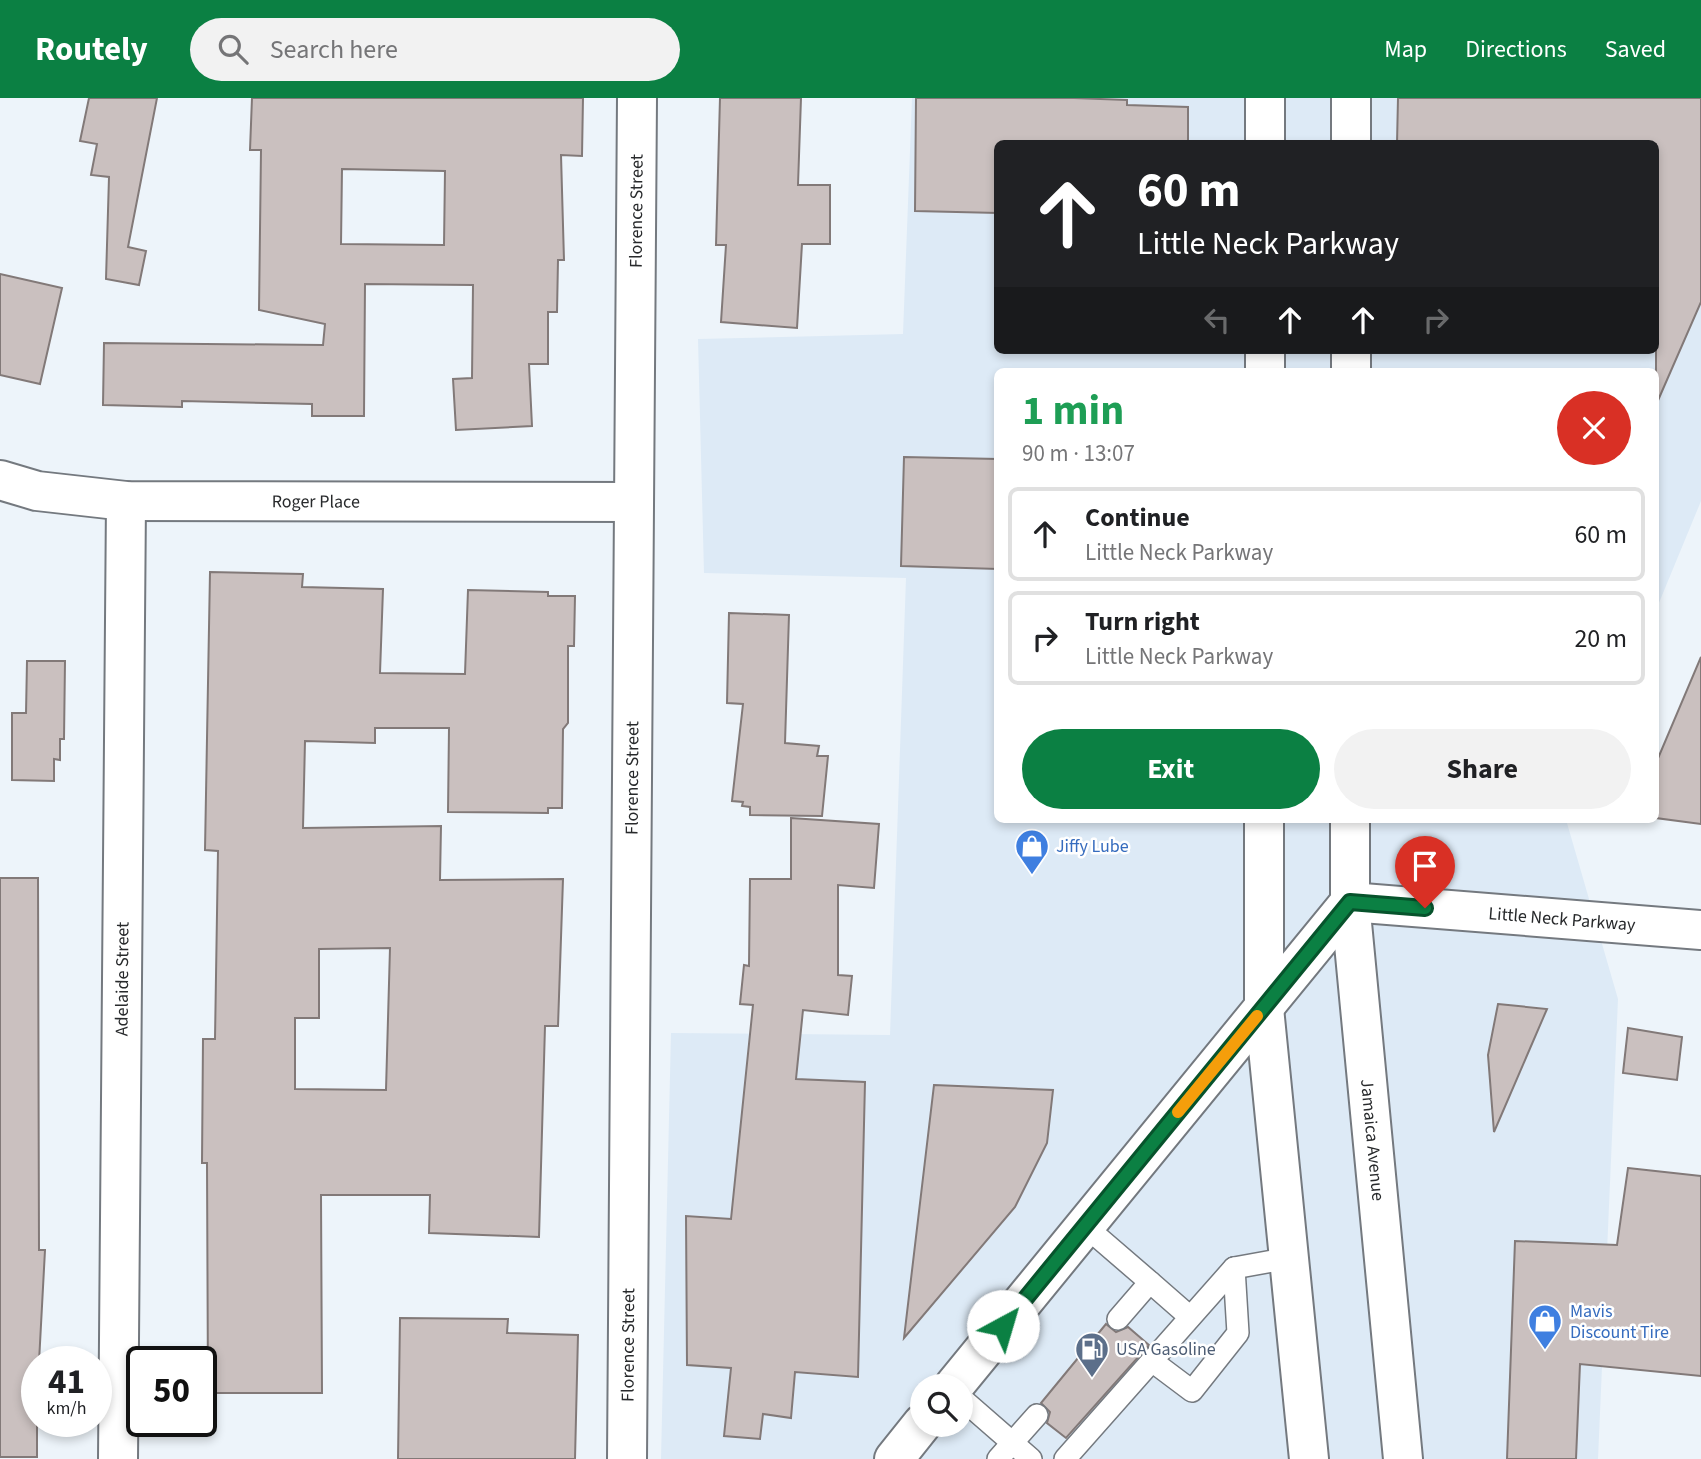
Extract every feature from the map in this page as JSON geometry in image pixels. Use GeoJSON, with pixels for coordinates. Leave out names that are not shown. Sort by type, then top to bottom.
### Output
{"type":"FeatureCollection","features":[{"type":"Feature","properties":{"kind":"street","name":"Florence Street"},"geometry":{"type":"LineString","coordinates":[[627,1459],[637,98]]}},
{"type":"Feature","properties":{"kind":"street"},"geometry":{"type":"LineString","coordinates":[[1265,98],[1265,140]]}},
{"type":"Feature","properties":{"kind":"street"},"geometry":{"type":"LineString","coordinates":[[1351,98],[1351,140]]}},
{"type":"Feature","properties":{"kind":"street","name":"Roger Place"},"geometry":{"type":"LineString","coordinates":[[0,480],[37,491],[125,501],[634,502]]}},
{"type":"Feature","properties":{"kind":"street","name":"Adelaide Street"},"geometry":{"type":"LineString","coordinates":[[118,1459],[125,501]]}},
{"type":"Feature","properties":{"kind":"street"},"geometry":{"type":"LineString","coordinates":[[1264,823],[1264,1008],[1308,1459]]}},
{"type":"Feature","properties":{"kind":"street","name":"Jamaica Avenue"},"geometry":{"type":"LineString","coordinates":[[1350,823],[1350,902],[1403,1459]]}},
{"type":"Feature","properties":{"kind":"street"},"geometry":{"type":"LineString","coordinates":[[964,1374],[1350,902]]}},
{"type":"Feature","properties":{"kind":"street","name":"Little Neck Parkway"},"geometry":{"type":"LineString","coordinates":[[1350,902],[1701,930]]}},
{"type":"Feature","properties":{"kind":"street"},"geometry":{"type":"LineString","coordinates":[[894,1459],[912,1437]]}},
{"type":"Feature","properties":{"kind":"lane"},"geometry":{"type":"LineString","coordinates":[[1085,1226],[1190,1317]]}},
{"type":"Feature","properties":{"kind":"lane"},"geometry":{"type":"LineString","coordinates":[[1065,1459],[1234,1268],[1289,1258]]}},
{"type":"Feature","properties":{"kind":"lane"},"geometry":{"type":"LineString","coordinates":[[1152,1361],[1192,1391],[1238,1332],[1234,1268]]}},
{"type":"Feature","properties":{"kind":"lane"},"geometry":{"type":"LineString","coordinates":[[1118,1319],[1150,1282]]}},
{"type":"Feature","properties":{"kind":"lane"},"geometry":{"type":"LineString","coordinates":[[973,1408],[1031,1459]]}},
{"type":"Feature","properties":{"kind":"lane"},"geometry":{"type":"LineString","coordinates":[[998,1459],[1037,1415]]}},
{"type":"Feature","properties":{"kind":"shaded area"},"geometry":{"type":"Polygon","coordinates":[[[912,98],[1701,98],[1701,501],[1659,603],[1659,368],[994,368],[994,823],[1567,823],[1618,999],[1598,1459],[661,1459],[671,1033],[890,1035],[906,578],[704,573],[698,339],[903,334],[912,98]]]}},
{"type":"Feature","properties":{"kind":"building"},"geometry":{"type":"Polygon","coordinates":[[[89,98],[157,98],[128,247],[146,251],[139,285],[106,279],[109,177],[91,175],[97,144],[80,141],[89,98]]]}},
{"type":"Feature","properties":{"kind":"building"},"geometry":{"type":"Polygon","coordinates":[[[252,98],[583,98],[582,156],[561,155],[564,260],[558,260],[557,312],[548,312],[548,364],[529,364],[532,426],[456,430],[453,379],[472,378],[473,285],[365,284],[364,416],[312,416],[312,404],[182,401],[182,407],[103,405],[104,343],[323,345],[325,324],[259,310],[261,150],[250,150],[252,98]],[[342,169],[341,244],[444,245],[445,171],[342,169]]]}},
{"type":"Feature","properties":{"kind":"building"},"geometry":{"type":"Polygon","coordinates":[[[720,98],[801,98],[798,185],[830,185],[830,244],[802,244],[797,328],[721,322],[726,245],[716,245],[720,98]]]}},
{"type":"Feature","properties":{"kind":"building"},"geometry":{"type":"Polygon","coordinates":[[[916,98],[1074,98],[1127,100],[1127,105],[1188,107],[1188,140],[994,140],[994,213],[915,211],[916,98]]]}},
{"type":"Feature","properties":{"kind":"building"},"geometry":{"type":"Polygon","coordinates":[[[1398,98],[1701,98],[1701,302],[1659,398],[1656,354],[1659,354],[1659,140],[1397,140],[1398,98]]]}},
{"type":"Feature","properties":{"kind":"building"},"geometry":{"type":"Polygon","coordinates":[[[0,274],[62,288],[40,384],[0,375],[0,274]]]}},
{"type":"Feature","properties":{"kind":"building"},"geometry":{"type":"Polygon","coordinates":[[[904,457],[994,459],[994,569],[901,566],[904,457]]]}},
{"type":"Feature","properties":{"kind":"building"},"geometry":{"type":"Polygon","coordinates":[[[210,572],[303,574],[302,587],[383,589],[380,673],[465,674],[468,590],[548,592],[548,596],[575,596],[574,646],[568,646],[568,723],[563,729],[562,808],[548,808],[548,813],[448,812],[449,728],[375,728],[375,743],[305,741],[303,828],[441,826],[440,880],[563,879],[558,1026],[545,1026],[539,1237],[429,1233],[430,1195],[321,1195],[322,1393],[217,1393],[217,1346],[208,1346],[207,1163],[202,1163],[203,1039],[215,1039],[218,851],[205,850],[210,572]],[[390,948],[319,949],[319,1018],[295,1018],[295,1089],[386,1090],[390,948]]]}},
{"type":"Feature","properties":{"kind":"building"},"geometry":{"type":"Polygon","coordinates":[[[729,613],[789,615],[785,743],[819,746],[817,756],[828,756],[822,816],[750,815],[750,807],[742,806],[743,802],[732,801],[743,704],[727,703],[729,613]]]}},
{"type":"Feature","properties":{"kind":"building"},"geometry":{"type":"Polygon","coordinates":[[[1701,657],[1701,824],[1659,818],[1659,756],[1701,657]]]}},
{"type":"Feature","properties":{"kind":"building"},"geometry":{"type":"Polygon","coordinates":[[[27,661],[65,661],[64,739],[60,739],[60,760],[54,759],[54,781],[12,780],[12,713],[26,713],[27,661]]]}},
{"type":"Feature","properties":{"kind":"building"},"geometry":{"type":"Polygon","coordinates":[[[791,818],[879,824],[874,888],[838,885],[838,975],[852,976],[848,1015],[803,1010],[796,1079],[865,1082],[858,1377],[795,1372],[791,1418],[763,1414],[760,1439],[724,1436],[731,1368],[687,1365],[686,1216],[731,1219],[753,1005],[740,1004],[744,965],[749,966],[750,879],[791,879],[791,818]]]}},
{"type":"Feature","properties":{"kind":"building"},"geometry":{"type":"Polygon","coordinates":[[[0,878],[38,878],[39,1250],[45,1250],[40,1346],[21,1346],[21,1437],[37,1437],[37,1457],[0,1457],[0,878]]]}},
{"type":"Feature","properties":{"kind":"building"},"geometry":{"type":"Polygon","coordinates":[[[1498,1004],[1547,1009],[1494,1132],[1488,1055],[1498,1004]]]}},
{"type":"Feature","properties":{"kind":"building"},"geometry":{"type":"Polygon","coordinates":[[[1628,1028],[1682,1037],[1677,1080],[1623,1073],[1628,1028]]]}},
{"type":"Feature","properties":{"kind":"building"},"geometry":{"type":"Polygon","coordinates":[[[934,1085],[1053,1090],[1047,1143],[1015,1207],[904,1338],[934,1085]]]}},
{"type":"Feature","properties":{"kind":"building"},"geometry":{"type":"Polygon","coordinates":[[[1628,1168],[1701,1176],[1701,1376],[1580,1364],[1576,1459],[1507,1459],[1515,1241],[1617,1245],[1628,1168]]]}},
{"type":"Feature","properties":{"kind":"building"},"geometry":{"type":"Polygon","coordinates":[[[400,1318],[508,1319],[507,1333],[578,1335],[575,1459],[398,1459],[400,1318]]]}},
{"type":"Feature","properties":{"kind":"building","name":"USA Gasoline"},"geometry":{"type":"Polygon","coordinates":[[[1106,1324],[1116,1332],[1128,1327],[1149,1345],[1066,1438],[1047,1423],[1050,1412],[1041,1403],[1106,1324]]]}},
{"type":"Feature","properties":{"kind":"slow traffic"},"geometry":{"type":"LineString","coordinates":[[1178,1112],[1257,1016]]}},
{"type":"Feature","properties":{"kind":"place","name":"Jiffy Lube"},"geometry":{"type":"Point","coordinates":[1032,876]}},
{"type":"Feature","properties":{"kind":"place","name":"Mavis Discount Tire"},"geometry":{"type":"Point","coordinates":[1545,1351]}},
{"type":"Feature","properties":{"kind":"place","name":"USA Gasoline"},"geometry":{"type":"Point","coordinates":[1092,1379]}},
{"type":"Feature","properties":{"kind":"route"},"geometry":{"type":"LineString","coordinates":[[1003,1326],[1350,902],[1425,908]]}}]}
